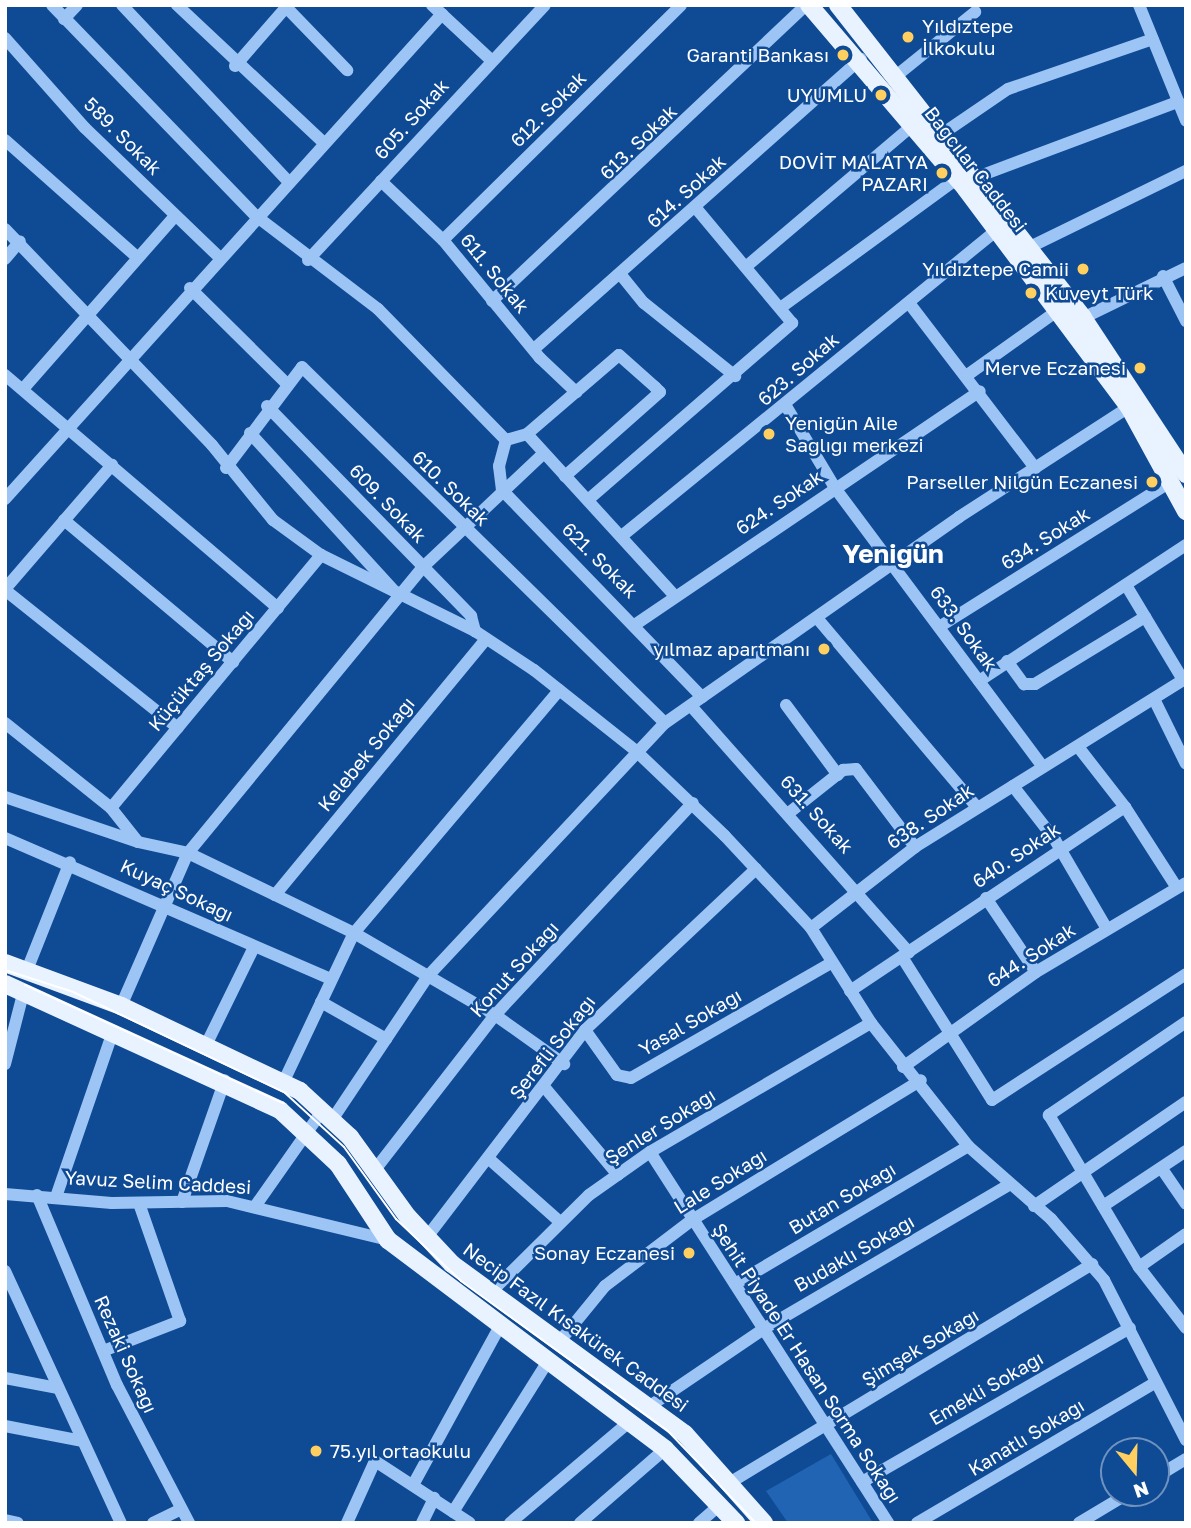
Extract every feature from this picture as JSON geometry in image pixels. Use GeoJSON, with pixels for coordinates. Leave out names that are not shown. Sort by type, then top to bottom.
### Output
{"type":"FeatureCollection","features":[{"type":"Feature","properties":{"kind":"main road","name":"Bağcılar Caddesi"},"geometry":{"type":"LineString","coordinates":[[807,5],[860,58],[958,178],[1179,478]]}},
{"type":"Feature","properties":{"kind":"main road","name":"Bağcılar Caddesi"},"geometry":{"type":"LineString","coordinates":[[838,5],[977,177],[1083,318],[1179,478],[1186,511]]}},
{"type":"Feature","properties":{"kind":"main road","name":"Necip Fazıl Kısakürek Caddesi"},"geometry":{"type":"LineString","coordinates":[[5,963],[121,1006],[284,1083],[327,1116],[427,1237],[492,1291],[650,1406],[731,1482],[764,1523]]}},
{"type":"Feature","properties":{"kind":"main road"},"geometry":{"type":"LineString","coordinates":[[5,984],[225,1080],[309,1131],[388,1240],[499,1328],[665,1449],[721,1504],[736,1523]]}},
{"type":"Feature","properties":{"kind":"street"},"geometry":{"type":"LineString","coordinates":[[52,5],[256,216],[308,260],[378,309],[506,440]]}},
{"type":"Feature","properties":{"kind":"street"},"geometry":{"type":"LineString","coordinates":[[64,19],[77,5]]}},
{"type":"Feature","properties":{"kind":"street"},"geometry":{"type":"LineString","coordinates":[[122,5],[288,181]]}},
{"type":"Feature","properties":{"kind":"street"},"geometry":{"type":"LineString","coordinates":[[177,5],[235,66],[323,142]]}},
{"type":"Feature","properties":{"kind":"street"},"geometry":{"type":"LineString","coordinates":[[432,5],[491,60]]}},
{"type":"Feature","properties":{"kind":"street","name":"605. Sokak"},"geometry":{"type":"LineString","coordinates":[[308,260],[491,60],[545,5]]}},
{"type":"Feature","properties":{"kind":"street","name":"612. Sokak"},"geometry":{"type":"LineString","coordinates":[[443,240],[681,5]]}},
{"type":"Feature","properties":{"kind":"street","name":"613. Sokak"},"geometry":{"type":"LineString","coordinates":[[492,302],[807,5]]}},
{"type":"Feature","properties":{"kind":"street"},"geometry":{"type":"LineString","coordinates":[[1139,5],[1186,121]]}},
{"type":"Feature","properties":{"kind":"street"},"geometry":{"type":"LineString","coordinates":[[235,66],[286,6],[347,70]]}},
{"type":"Feature","properties":{"kind":"street"},"geometry":{"type":"LineString","coordinates":[[896,76],[975,12]]}},
{"type":"Feature","properties":{"kind":"street"},"geometry":{"type":"LineString","coordinates":[[5,499],[218,256],[442,14]]}},
{"type":"Feature","properties":{"kind":"street","name":"589. Sokak"},"geometry":{"type":"LineString","coordinates":[[5,38],[175,215],[218,256]]}},
{"type":"Feature","properties":{"kind":"street"},"geometry":{"type":"LineString","coordinates":[[942,134],[1008,89],[1153,39]]}},
{"type":"Feature","properties":{"kind":"street","name":"614. Sokak"},"geometry":{"type":"LineString","coordinates":[[534,349],[621,275],[860,58]]}},
{"type":"Feature","properties":{"kind":"street"},"geometry":{"type":"LineString","coordinates":[[977,177],[1178,102]]}},
{"type":"Feature","properties":{"kind":"street"},"geometry":{"type":"LineString","coordinates":[[748,265],[914,124]]}},
{"type":"Feature","properties":{"kind":"street"},"geometry":{"type":"LineString","coordinates":[[5,140],[137,257]]}},
{"type":"Feature","properties":{"kind":"street"},"geometry":{"type":"LineString","coordinates":[[1030,247],[1186,172]]}},
{"type":"Feature","properties":{"kind":"street"},"geometry":{"type":"LineString","coordinates":[[783,306],[958,178]]}},
{"type":"Feature","properties":{"kind":"street","name":"611. Sokak"},"geometry":{"type":"LineString","coordinates":[[381,181],[443,240],[492,302],[576,391]]}},
{"type":"Feature","properties":{"kind":"street"},"geometry":{"type":"LineString","coordinates":[[589,499],[735,376],[792,323],[783,306],[696,208]]}},
{"type":"Feature","properties":{"kind":"street"},"geometry":{"type":"LineString","coordinates":[[23,389],[85,313],[175,215]]}},
{"type":"Feature","properties":{"kind":"street"},"geometry":{"type":"LineString","coordinates":[[5,229],[20,241],[85,313],[129,356],[272,520],[321,555],[400,599],[475,631],[559,690],[635,750],[693,803],[811,928],[829,964],[871,1023],[903,1066],[921,1080],[968,1146],[1092,1264],[1130,1328],[1153,1384],[1186,1440]]}},
{"type":"Feature","properties":{"kind":"street","name":"623. Sokak"},"geometry":{"type":"LineString","coordinates":[[623,535],[786,406],[997,230]]}},
{"type":"Feature","properties":{"kind":"street"},"geometry":{"type":"LineString","coordinates":[[5,259],[20,241]]}},
{"type":"Feature","properties":{"kind":"street"},"geometry":{"type":"LineString","coordinates":[[1083,318],[1163,276],[1186,268]]}},
{"type":"Feature","properties":{"kind":"street"},"geometry":{"type":"LineString","coordinates":[[621,275],[644,303],[735,376]]}},
{"type":"Feature","properties":{"kind":"street"},"geometry":{"type":"LineString","coordinates":[[1163,276],[1186,321]]}},
{"type":"Feature","properties":{"kind":"street"},"geometry":{"type":"LineString","coordinates":[[190,288],[286,383],[267,406],[226,468]]}},
{"type":"Feature","properties":{"kind":"street"},"geometry":{"type":"LineString","coordinates":[[909,303],[979,391],[1035,468]]}},
{"type":"Feature","properties":{"kind":"street"},"geometry":{"type":"LineString","coordinates":[[966,376],[1057,311]]}},
{"type":"Feature","properties":{"kind":"street"},"geometry":{"type":"LineString","coordinates":[[506,440],[527,434],[619,355],[660,392],[565,476]]}},
{"type":"Feature","properties":{"kind":"street","name":"610. Sokak"},"geometry":{"type":"LineString","coordinates":[[286,383],[302,367],[308,372],[665,723]]}},
{"type":"Feature","properties":{"kind":"street"},"geometry":{"type":"LineString","coordinates":[[5,375],[278,608]]}},
{"type":"Feature","properties":{"kind":"street","name":"624. Sokak"},"geometry":{"type":"LineString","coordinates":[[636,624],[674,595],[979,391]]}},
{"type":"Feature","properties":{"kind":"street","name":"609. Sokak"},"geometry":{"type":"LineString","coordinates":[[267,406],[471,616],[475,631]]}},
{"type":"Feature","properties":{"kind":"street","name":"633. Sokak"},"geometry":{"type":"LineString","coordinates":[[786,406],[835,488],[1043,767]]}},
{"type":"Feature","properties":{"kind":"street"},"geometry":{"type":"LineString","coordinates":[[256,1205],[309,1131],[327,1116],[386,1039],[428,976],[635,750],[665,723],[894,564],[1129,407]]}},
{"type":"Feature","properties":{"kind":"street"},"geometry":{"type":"LineString","coordinates":[[250,433],[400,599]]}},
{"type":"Feature","properties":{"kind":"street"},"geometry":{"type":"LineString","coordinates":[[527,434],[543,454],[623,535],[674,595]]}},
{"type":"Feature","properties":{"kind":"street"},"geometry":{"type":"LineString","coordinates":[[502,490],[499,466],[506,440]]}},
{"type":"Feature","properties":{"kind":"street"},"geometry":{"type":"LineString","coordinates":[[121,1006],[188,853],[400,599],[423,567],[543,454]]}},
{"type":"Feature","properties":{"kind":"street"},"geometry":{"type":"LineString","coordinates":[[112,464],[5,589],[178,728]]}},
{"type":"Feature","properties":{"kind":"street","name":"634. Sokak"},"geometry":{"type":"LineString","coordinates":[[940,627],[1179,478]]}},
{"type":"Feature","properties":{"kind":"street","name":"621. Sokak"},"geometry":{"type":"LineString","coordinates":[[502,490],[636,624],[696,702]]}},
{"type":"Feature","properties":{"kind":"street"},"geometry":{"type":"LineString","coordinates":[[64,520],[233,662]]}},
{"type":"Feature","properties":{"kind":"street"},"geometry":{"type":"LineString","coordinates":[[979,681],[1186,545]]}},
{"type":"Feature","properties":{"kind":"street","name":"Küçüktaş Sokağı"},"geometry":{"type":"LineString","coordinates":[[111,808],[321,555]]}},
{"type":"Feature","properties":{"kind":"street"},"geometry":{"type":"LineString","coordinates":[[1126,585],[1184,679]]}},
{"type":"Feature","properties":{"kind":"street"},"geometry":{"type":"LineString","coordinates":[[1007,661],[1024,684],[1035,684],[1144,617]]}},
{"type":"Feature","properties":{"kind":"street"},"geometry":{"type":"LineString","coordinates":[[817,618],[977,807]]}},
{"type":"Feature","properties":{"kind":"street","name":"Kelebek Sokağı"},"geometry":{"type":"LineString","coordinates":[[275,895],[486,639]]}},
{"type":"Feature","properties":{"kind":"street","name":"638. Sokak"},"geometry":{"type":"LineString","coordinates":[[811,928],[915,847],[1043,767],[1079,748],[1184,679]]}},
{"type":"Feature","properties":{"kind":"street"},"geometry":{"type":"LineString","coordinates":[[284,1083],[354,933],[559,690]]}},
{"type":"Feature","properties":{"kind":"street"},"geometry":{"type":"LineString","coordinates":[[1154,699],[1186,764]]}},
{"type":"Feature","properties":{"kind":"street","name":"631. Sokak"},"geometry":{"type":"LineString","coordinates":[[696,702],[859,891],[905,954],[948,1033],[992,1100],[1186,974]]}},
{"type":"Feature","properties":{"kind":"street"},"geometry":{"type":"LineString","coordinates":[[786,705],[838,775]]}},
{"type":"Feature","properties":{"kind":"street"},"geometry":{"type":"LineString","coordinates":[[5,723],[111,808],[138,842]]}},
{"type":"Feature","properties":{"kind":"street"},"geometry":{"type":"LineString","coordinates":[[1079,748],[1181,886]]}},
{"type":"Feature","properties":{"kind":"street"},"geometry":{"type":"LineString","coordinates":[[790,812],[850,768],[861,773],[915,847]]}},
{"type":"Feature","properties":{"kind":"street"},"geometry":{"type":"LineString","coordinates":[[1013,786],[1058,848],[1107,929]]}},
{"type":"Feature","properties":{"kind":"street"},"geometry":{"type":"LineString","coordinates":[[6,800],[138,842],[188,853],[354,933],[495,1015],[564,1064]]}},
{"type":"Feature","properties":{"kind":"street","name":"Konut Sokağı"},"geometry":{"type":"LineString","coordinates":[[374,1171],[495,1015],[693,803]]}},
{"type":"Feature","properties":{"kind":"street","name":"640. Sokak"},"geometry":{"type":"LineString","coordinates":[[850,991],[1058,848],[1125,807]]}},
{"type":"Feature","properties":{"kind":"street","name":"Kuyaç Sokağı"},"geometry":{"type":"LineString","coordinates":[[5,838],[70,862],[254,947],[331,979]]}},
{"type":"Feature","properties":{"kind":"street"},"geometry":{"type":"LineString","coordinates":[[27,970],[70,862]]}},
{"type":"Feature","properties":{"kind":"street","name":"Şerefli Sokağı"},"geometry":{"type":"LineString","coordinates":[[427,1237],[545,1089],[585,1030],[756,870]]}},
{"type":"Feature","properties":{"kind":"street","name":"644. Sokak"},"geometry":{"type":"LineString","coordinates":[[903,1066],[1036,972],[1181,886]]}},
{"type":"Feature","properties":{"kind":"street"},"geometry":{"type":"LineString","coordinates":[[986,898],[1036,972]]}},
{"type":"Feature","properties":{"kind":"street"},"geometry":{"type":"LineString","coordinates":[[206,1045],[254,947]]}},
{"type":"Feature","properties":{"kind":"street","name":"Yasal Sokağı"},"geometry":{"type":"LineString","coordinates":[[585,1030],[617,1075],[631,1078],[829,964]]}},
{"type":"Feature","properties":{"kind":"street"},"geometry":{"type":"LineString","coordinates":[[5,1064],[24,990]]}},
{"type":"Feature","properties":{"kind":"street"},"geometry":{"type":"LineString","coordinates":[[321,1002],[386,1039]]}},
{"type":"Feature","properties":{"kind":"street"},"geometry":{"type":"LineString","coordinates":[[1186,1022],[1049,1115],[1139,1267],[1186,1328]]}},
{"type":"Feature","properties":{"kind":"street","name":"Şenler Sokağı"},"geometry":{"type":"LineString","coordinates":[[492,1291],[560,1222],[650,1152],[871,1023]]}},
{"type":"Feature","properties":{"kind":"street"},"geometry":{"type":"LineString","coordinates":[[56,1197],[113,1031]]}},
{"type":"Feature","properties":{"kind":"street"},"geometry":{"type":"LineString","coordinates":[[182,1202],[225,1080]]}},
{"type":"Feature","properties":{"kind":"street","name":"Lale Sokağı"},"geometry":{"type":"LineString","coordinates":[[560,1341],[605,1286],[692,1220],[921,1080]]}},
{"type":"Feature","properties":{"kind":"street"},"geometry":{"type":"LineString","coordinates":[[545,1089],[618,1175]]}},
{"type":"Feature","properties":{"kind":"street"},"geometry":{"type":"LineString","coordinates":[[1034,1206],[1186,1102]]}},
{"type":"Feature","properties":{"kind":"street","name":"Butan Sokağı"},"geometry":{"type":"LineString","coordinates":[[735,1283],[968,1146]]}},
{"type":"Feature","properties":{"kind":"street"},"geometry":{"type":"LineString","coordinates":[[1103,1206],[1186,1151]]}},
{"type":"Feature","properties":{"kind":"street","name":"Şehit Piyade Er Hasan Sorma Sokağı"},"geometry":{"type":"LineString","coordinates":[[650,1152],[888,1523]]}},
{"type":"Feature","properties":{"kind":"street"},"geometry":{"type":"LineString","coordinates":[[488,1158],[560,1222]]}},
{"type":"Feature","properties":{"kind":"street"},"geometry":{"type":"LineString","coordinates":[[1162,1169],[1186,1204]]}},
{"type":"Feature","properties":{"kind":"street","name":"Budaklı Sokağı"},"geometry":{"type":"LineString","coordinates":[[650,1406],[765,1328],[1010,1184]]}},
{"type":"Feature","properties":{"kind":"street","name":"Yavuz Selim Caddesi"},"geometry":{"type":"LineString","coordinates":[[5,1194],[139,1203],[256,1205],[388,1240]]}},
{"type":"Feature","properties":{"kind":"street","name":"Rezaki Sokağı"},"geometry":{"type":"LineString","coordinates":[[37,1195],[103,1351],[178,1510],[189,1523]]}},
{"type":"Feature","properties":{"kind":"street"},"geometry":{"type":"LineString","coordinates":[[103,1351],[180,1321],[139,1203]]}},
{"type":"Feature","properties":{"kind":"street"},"geometry":{"type":"LineString","coordinates":[[1139,1267],[1186,1234]]}},
{"type":"Feature","properties":{"kind":"street","name":"Şimşek Sokağı"},"geometry":{"type":"LineString","coordinates":[[731,1482],[1092,1264]]}},
{"type":"Feature","properties":{"kind":"street"},"geometry":{"type":"LineString","coordinates":[[5,1270],[121,1523]]}},
{"type":"Feature","properties":{"kind":"street"},"geometry":{"type":"LineString","coordinates":[[413,1485],[499,1328]]}},
{"type":"Feature","properties":{"kind":"street","name":"Emekli Sokağı"},"geometry":{"type":"LineString","coordinates":[[862,1482],[1130,1328]]}},
{"type":"Feature","properties":{"kind":"street"},"geometry":{"type":"LineString","coordinates":[[453,1512],[547,1363]]}},
{"type":"Feature","properties":{"kind":"street"},"geometry":{"type":"LineString","coordinates":[[5,1378],[58,1388]]}},
{"type":"Feature","properties":{"kind":"street","name":"Kanatlı Sokağı"},"geometry":{"type":"LineString","coordinates":[[918,1523],[1153,1384]]}},
{"type":"Feature","properties":{"kind":"street"},"geometry":{"type":"LineString","coordinates":[[510,1523],[629,1422]]}},
{"type":"Feature","properties":{"kind":"street"},"geometry":{"type":"LineString","coordinates":[[5,1426],[82,1441]]}},
{"type":"Feature","properties":{"kind":"street"},"geometry":{"type":"LineString","coordinates":[[580,1523],[665,1449]]}},
{"type":"Feature","properties":{"kind":"street"},"geometry":{"type":"LineString","coordinates":[[1170,1469],[1186,1459]]}},
{"type":"Feature","properties":{"kind":"street"},"geometry":{"type":"LineString","coordinates":[[347,1523],[375,1461],[470,1523]]}},
{"type":"Feature","properties":{"kind":"street"},"geometry":{"type":"LineString","coordinates":[[422,1523],[434,1498]]}},
{"type":"Feature","properties":{"kind":"street"},"geometry":{"type":"LineString","coordinates":[[699,1523],[721,1504]]}},
{"type":"Feature","properties":{"kind":"street"},"geometry":{"type":"LineString","coordinates":[[1079,1523],[1106,1507]]}},
{"type":"Feature","properties":{"kind":"street"},"geometry":{"type":"LineString","coordinates":[[153,1523],[178,1510]]}},
{"type":"Feature","properties":{"kind":"street"},"geometry":{"type":"LineString","coordinates":[[942,1510],[950,1523]]}},
{"type":"Feature","properties":{"kind":"street"},"geometry":{"type":"LineString","coordinates":[[5,1520],[18,1523]]}},
{"type":"Feature","properties":{"kind":"shaded area"},"geometry":{"type":"Polygon","coordinates":[[[831,1454],[873,1523],[788,1523],[766,1491],[831,1454]]]}},
{"type":"Feature","properties":{"kind":"tram line"},"geometry":{"type":"LineString","coordinates":[[5,970],[73,992],[284,1092],[344,1147],[396,1219],[461,1281],[667,1430],[756,1523]]}},
{"type":"Feature","properties":{"kind":"tram line"},"geometry":{"type":"LineString","coordinates":[[25,985],[283,1103]]}},
{"type":"Feature","properties":{"kind":"place","name":"Yıldıztepe İlkokulu"},"geometry":{"type":"Point","coordinates":[908,37]}},
{"type":"Feature","properties":{"kind":"place","name":"Garanti Bankası"},"geometry":{"type":"Point","coordinates":[843,55]}},
{"type":"Feature","properties":{"kind":"place","name":"UYUMLU"},"geometry":{"type":"Point","coordinates":[881,95]}},
{"type":"Feature","properties":{"kind":"place","name":"DOVİT MALATYA PAZARI"},"geometry":{"type":"Point","coordinates":[942,173]}},
{"type":"Feature","properties":{"kind":"place","name":"Yıldıztepe Camii"},"geometry":{"type":"Point","coordinates":[1083,269]}},
{"type":"Feature","properties":{"kind":"place","name":"Kuveyt Türk"},"geometry":{"type":"Point","coordinates":[1031,293]}},
{"type":"Feature","properties":{"kind":"place","name":"Merve Eczanesi"},"geometry":{"type":"Point","coordinates":[1140,368]}},
{"type":"Feature","properties":{"kind":"place","name":"Yenigün Aile Sağlığı merkezi"},"geometry":{"type":"Point","coordinates":[769,434]}},
{"type":"Feature","properties":{"kind":"place","name":"Parseller Nilgün Eczanesi"},"geometry":{"type":"Point","coordinates":[1152,482]}},
{"type":"Feature","properties":{"kind":"place","name":"yılmaz apartmanı"},"geometry":{"type":"Point","coordinates":[824,649]}},
{"type":"Feature","properties":{"kind":"place","name":"Sonay Eczanesi"},"geometry":{"type":"Point","coordinates":[689,1253]}},
{"type":"Feature","properties":{"kind":"place","name":"75.yıl ortaokulu"},"geometry":{"type":"Point","coordinates":[316,1451]}},
{"type":"Feature","properties":{"kind":"district","name":"Yenigün"},"geometry":{"type":"Point","coordinates":[893,554]}}]}
